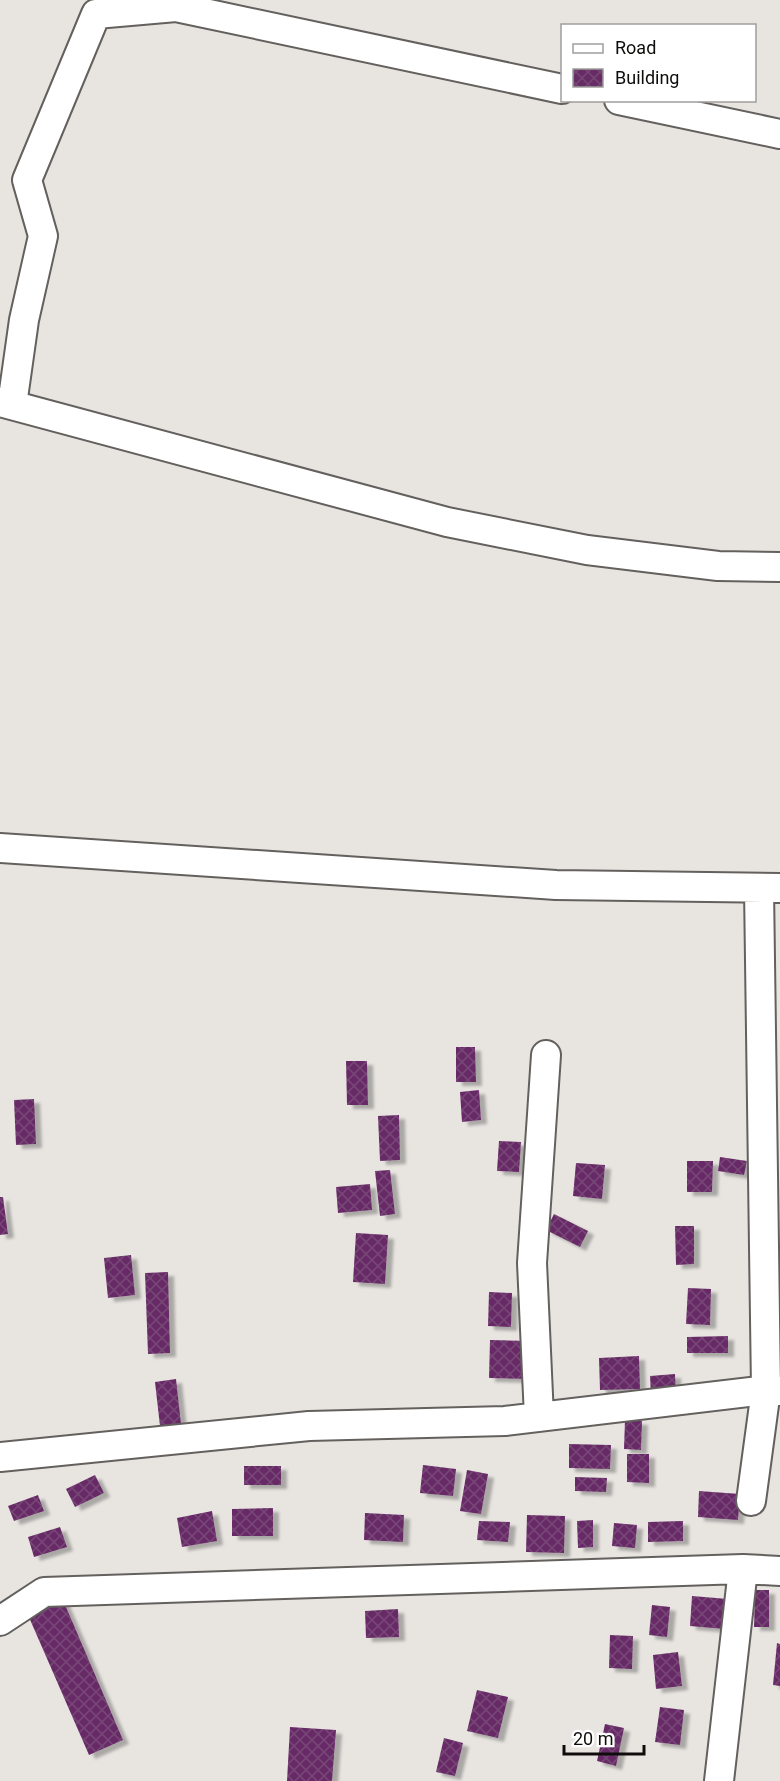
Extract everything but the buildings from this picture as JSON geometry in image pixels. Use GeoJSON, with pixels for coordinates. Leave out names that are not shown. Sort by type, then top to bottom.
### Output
{"type":"FeatureCollection","features":[{"type":"Feature","properties":{"kind":"street"},"geometry":{"type":"LineString","coordinates":[[561,89],[176,7],[94,5],[27,180],[43,236],[6,404],[447,522],[587,550],[718,566],[780,567]]}},
{"type":"Feature","properties":{"kind":"street"},"geometry":{"type":"LineString","coordinates":[[628,102],[780,134]]}},
{"type":"Feature","properties":{"kind":"street"},"geometry":{"type":"LineString","coordinates":[[0,848],[556,885],[770,888],[773,1390],[751,1501]]}},
{"type":"Feature","properties":{"kind":"street"},"geometry":{"type":"LineString","coordinates":[[539,1417],[532,1263],[546,1055]]}},
{"type":"Feature","properties":{"kind":"street"},"geometry":{"type":"LineString","coordinates":[[0,1457],[309,1426],[505,1421],[773,1390]]}},
{"type":"Feature","properties":{"kind":"street"},"geometry":{"type":"LineString","coordinates":[[0,1621],[44,1592],[743,1569],[780,1571]]}},
{"type":"Feature","properties":{"kind":"street"},"geometry":{"type":"LineString","coordinates":[[719,1781],[743,1569]]}}]}
